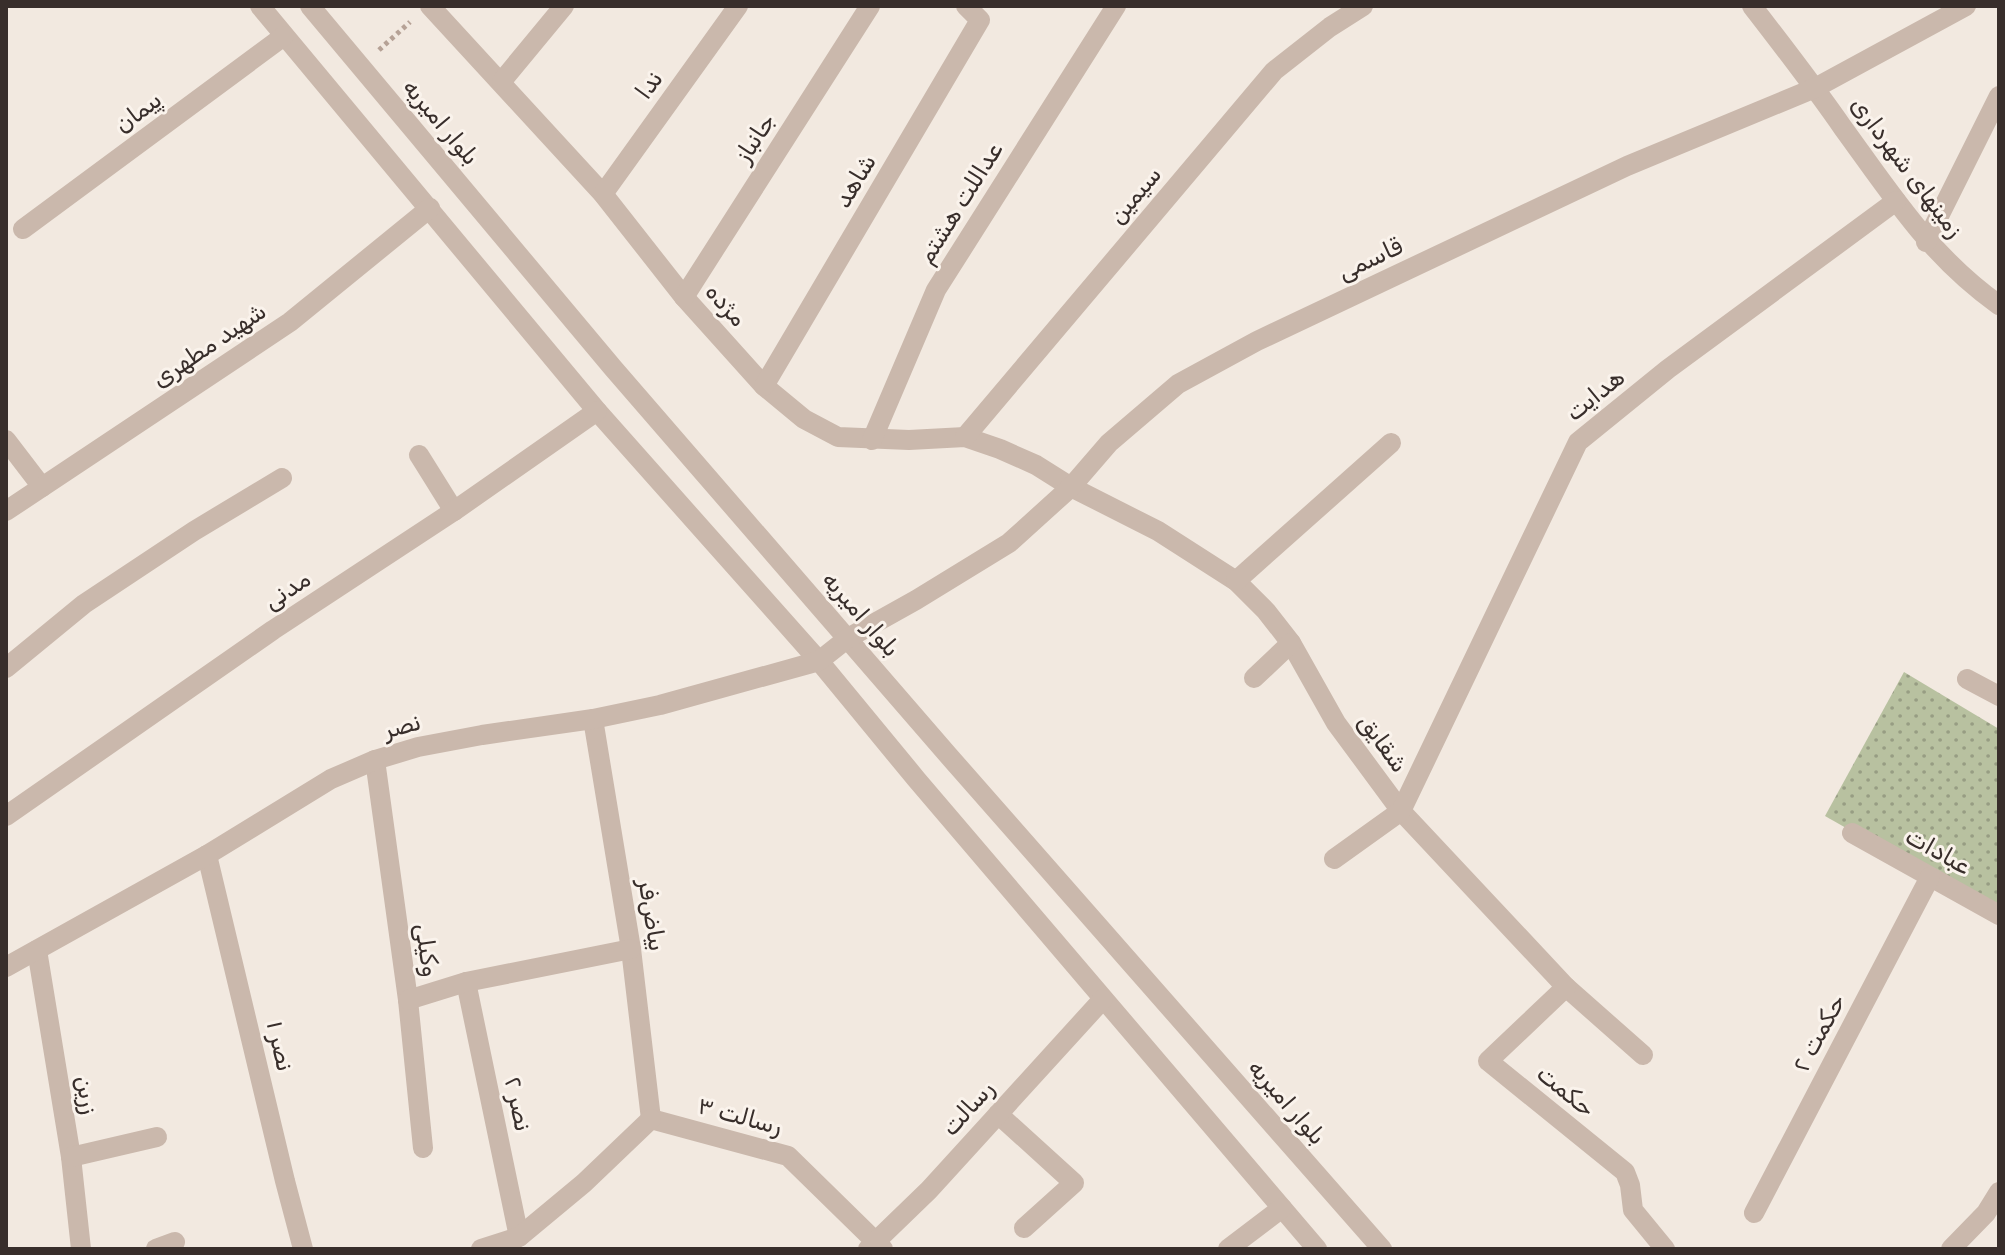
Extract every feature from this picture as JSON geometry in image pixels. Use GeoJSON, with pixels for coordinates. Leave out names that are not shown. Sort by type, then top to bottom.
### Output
{"type":"FeatureCollection","features":[{"type":"Feature","properties":{"kind":"street"},"geometry":{"type":"LineString","coordinates":[[260,6],[597,411],[819,661],[1317,1249]]}},
{"type":"Feature","properties":{"kind":"street","name":"بلوار امیریه"},"geometry":{"type":"LineString","coordinates":[[310,6],[613,368],[1382,1249]]}},
{"type":"Feature","properties":{"kind":"street"},"geometry":{"type":"LineString","coordinates":[[502,81],[564,6]]}},
{"type":"Feature","properties":{"kind":"street","name":"ندا"},"geometry":{"type":"LineString","coordinates":[[603,194],[738,6]]}},
{"type":"Feature","properties":{"kind":"street","name":"جانباز"},"geometry":{"type":"LineString","coordinates":[[684,297],[870,6]]}},
{"type":"Feature","properties":{"kind":"street","name":"شاهد"},"geometry":{"type":"LineString","coordinates":[[764,386],[980,20],[966,6]]}},
{"type":"Feature","properties":{"kind":"street","name":"عداللت هشتم"},"geometry":{"type":"LineString","coordinates":[[872,440],[936,290],[1116,6]]}},
{"type":"Feature","properties":{"kind":"street","name":"سیمین"},"geometry":{"type":"LineString","coordinates":[[965,437],[1274,71],[1330,27],[1363,6]]}},
{"type":"Feature","properties":{"kind":"street","name":"زمینهای شهرداری"},"geometry":{"type":"LineString","coordinates":[[1752,6],[1926,242],[1973,287],[1999,305]]}},
{"type":"Feature","properties":{"kind":"street","name":"قاسمی"},"geometry":{"type":"LineString","coordinates":[[848,638],[1009,543],[1071,487],[1109,443],[1178,384],[1257,341],[1627,166],[1815,88],[1966,6]]}},
{"type":"Feature","properties":{"kind":"street","name":"مژده"},"geometry":{"type":"LineString","coordinates":[[423,11],[502,81],[603,194],[684,297],[764,386],[804,419],[838,437],[872,440],[965,437],[1036,465],[1071,487]]}},
{"type":"Feature","properties":{"kind":"street","name":"پیمان"},"geometry":{"type":"LineString","coordinates":[[23,229],[284,36]]}},
{"type":"Feature","properties":{"kind":"street"},"geometry":{"type":"LineString","coordinates":[[1926,242],[1999,96]]}},
{"type":"Feature","properties":{"kind":"street","name":"هدایت"},"geometry":{"type":"LineString","coordinates":[[1401,811],[1578,442],[1668,369],[1896,201]]}},
{"type":"Feature","properties":{"kind":"street","name":"شهید مطهری"},"geometry":{"type":"LineString","coordinates":[[6,511],[290,322],[430,208]]}},
{"type":"Feature","properties":{"kind":"street","name":"مدنی"},"geometry":{"type":"LineString","coordinates":[[6,816],[273,630],[454,511],[597,411]]}},
{"type":"Feature","properties":{"kind":"street"},"geometry":{"type":"LineString","coordinates":[[6,440],[42,487]]}},
{"type":"Feature","properties":{"kind":"street"},"geometry":{"type":"LineString","coordinates":[[1236,581],[1391,443]]}},
{"type":"Feature","properties":{"kind":"street"},"geometry":{"type":"LineString","coordinates":[[419,455],[454,511]]}},
{"type":"Feature","properties":{"kind":"street"},"geometry":{"type":"LineString","coordinates":[[6,668],[84,604],[194,531],[282,478]]}},
{"type":"Feature","properties":{"kind":"street","name":"شقایق"},"geometry":{"type":"LineString","coordinates":[[1071,487],[1158,531],[1236,581],[1266,611],[1291,643],[1336,723],[1401,811],[1566,987],[1643,1055]]}},
{"type":"Feature","properties":{"kind":"street","name":"نصر"},"geometry":{"type":"LineString","coordinates":[[6,967],[207,855],[331,779],[375,760],[418,747],[660,705],[819,661],[848,638]]}},
{"type":"Feature","properties":{"kind":"street"},"geometry":{"type":"LineString","coordinates":[[1254,678],[1291,643]]}},
{"type":"Feature","properties":{"kind":"street"},"geometry":{"type":"LineString","coordinates":[[1967,679],[1999,696]]}},
{"type":"Feature","properties":{"kind":"street","name":"بیاض‌فر"},"geometry":{"type":"LineString","coordinates":[[593,719],[631,949],[651,1119]]}},
{"type":"Feature","properties":{"kind":"street","name":"وکیلی"},"geometry":{"type":"LineString","coordinates":[[375,760],[408,1000],[423,1148]]}},
{"type":"Feature","properties":{"kind":"street"},"geometry":{"type":"LineString","coordinates":[[1334,859],[1401,811]]}},
{"type":"Feature","properties":{"kind":"street","name":"عبادات"},"geometry":{"type":"LineString","coordinates":[[1852,833],[1999,915]]}},
{"type":"Feature","properties":{"kind":"street","name":"نصر ۱"},"geometry":{"type":"LineString","coordinates":[[207,855],[303,1249]]}},
{"type":"Feature","properties":{"kind":"street","name":"حکمت ۲"},"geometry":{"type":"LineString","coordinates":[[1754,1213],[1930,877]]}},
{"type":"Feature","properties":{"kind":"street"},"geometry":{"type":"LineString","coordinates":[[408,1000],[466,982],[631,949]]}},
{"type":"Feature","properties":{"kind":"street","name":"زرین"},"geometry":{"type":"LineString","coordinates":[[37,950],[71,1157],[81,1249]]}},
{"type":"Feature","properties":{"kind":"street","name":"نصر ۲"},"geometry":{"type":"LineString","coordinates":[[466,982],[519,1237]]}},
{"type":"Feature","properties":{"kind":"street","name":"حکمت"},"geometry":{"type":"LineString","coordinates":[[1566,987],[1488,1061],[1625,1172],[1633,1210],[1665,1249]]}},
{"type":"Feature","properties":{"kind":"street","name":"رسالت"},"geometry":{"type":"LineString","coordinates":[[876,1247],[1103,999]]}},
{"type":"Feature","properties":{"kind":"street"},"geometry":{"type":"LineString","coordinates":[[998,1114],[1074,1183],[1024,1228]]}},
{"type":"Feature","properties":{"kind":"street"},"geometry":{"type":"LineString","coordinates":[[481,1249],[519,1237],[609,1162],[651,1119]]}},
{"type":"Feature","properties":{"kind":"street","name":"رسالت ۳"},"geometry":{"type":"LineString","coordinates":[[651,1119],[788,1156],[876,1247]]}},
{"type":"Feature","properties":{"kind":"street"},"geometry":{"type":"LineString","coordinates":[[71,1157],[157,1137]]}},
{"type":"Feature","properties":{"kind":"street"},"geometry":{"type":"LineString","coordinates":[[1951,1249],[1986,1213],[1999,1192]]}},
{"type":"Feature","properties":{"kind":"street"},"geometry":{"type":"LineString","coordinates":[[1228,1249],[1282,1208]]}},
{"type":"Feature","properties":{"kind":"path"},"geometry":{"type":"LineString","coordinates":[[361,67],[423,11]]}},
{"type":"Feature","properties":{"kind":"green space"},"geometry":{"type":"Polygon","coordinates":[[[1904,672],[1999,729],[1999,915],[1825,816],[1904,672]]]}}]}
